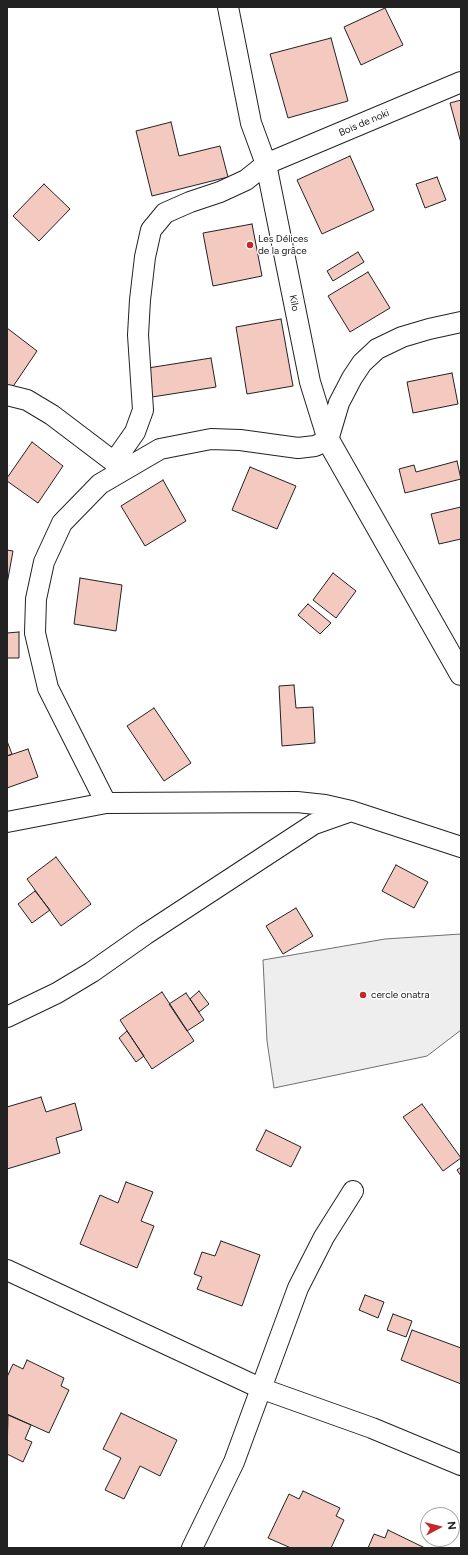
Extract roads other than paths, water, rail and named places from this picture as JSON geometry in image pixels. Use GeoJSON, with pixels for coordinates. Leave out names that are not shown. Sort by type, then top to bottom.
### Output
{"type":"FeatureCollection","features":[{"type":"Feature","properties":{"kind":"street","name":"Kilo"},"geometry":{"type":"LineString","coordinates":[[228,7],[251,123],[266,164],[310,382],[328,440]]}},
{"type":"Feature","properties":{"kind":"street","name":"Bois de noki"},"geometry":{"type":"LineString","coordinates":[[120,465],[143,410],[138,342],[140,300],[145,257],[151,230],[165,213],[190,202],[220,192],[246,180],[266,164],[461,82]]}},
{"type":"Feature","properties":{"kind":"street"},"geometry":{"type":"LineString","coordinates":[[461,322],[402,337],[377,349],[362,363],[352,378],[339,403],[328,440],[461,674]]}},
{"type":"Feature","properties":{"kind":"street"},"geometry":{"type":"LineString","coordinates":[[7,395],[27,400],[52,415],[120,465]]}},
{"type":"Feature","properties":{"kind":"street"},"geometry":{"type":"LineString","coordinates":[[106,803],[48,688],[35,634],[36,599],[44,562],[62,523],[120,465],[160,448],[211,439],[240,440],[298,448],[315,446],[328,440]]}},
{"type":"Feature","properties":{"kind":"street"},"geometry":{"type":"LineString","coordinates":[[7,822],[106,803],[297,802],[325,805],[351,811],[461,847]]}},
{"type":"Feature","properties":{"kind":"street"},"geometry":{"type":"LineString","coordinates":[[7,1017],[56,993],[92,972],[146,934],[314,824],[351,811]]}},
{"type":"Feature","properties":{"kind":"street"},"geometry":{"type":"LineString","coordinates":[[192,1548],[234,1462],[298,1288],[324,1237],[353,1190]]}},
{"type":"Feature","properties":{"kind":"street"},"geometry":{"type":"LineString","coordinates":[[7,1270],[260,1388],[372,1428],[461,1465]]}},
{"type":"Feature","properties":{"kind":"place","name":"Les Délices de la grâce"},"geometry":{"type":"Point","coordinates":[250,245]}},
{"type":"Feature","properties":{"kind":"place","name":"cercle onatra"},"geometry":{"type":"Point","coordinates":[363,995]}}]}
